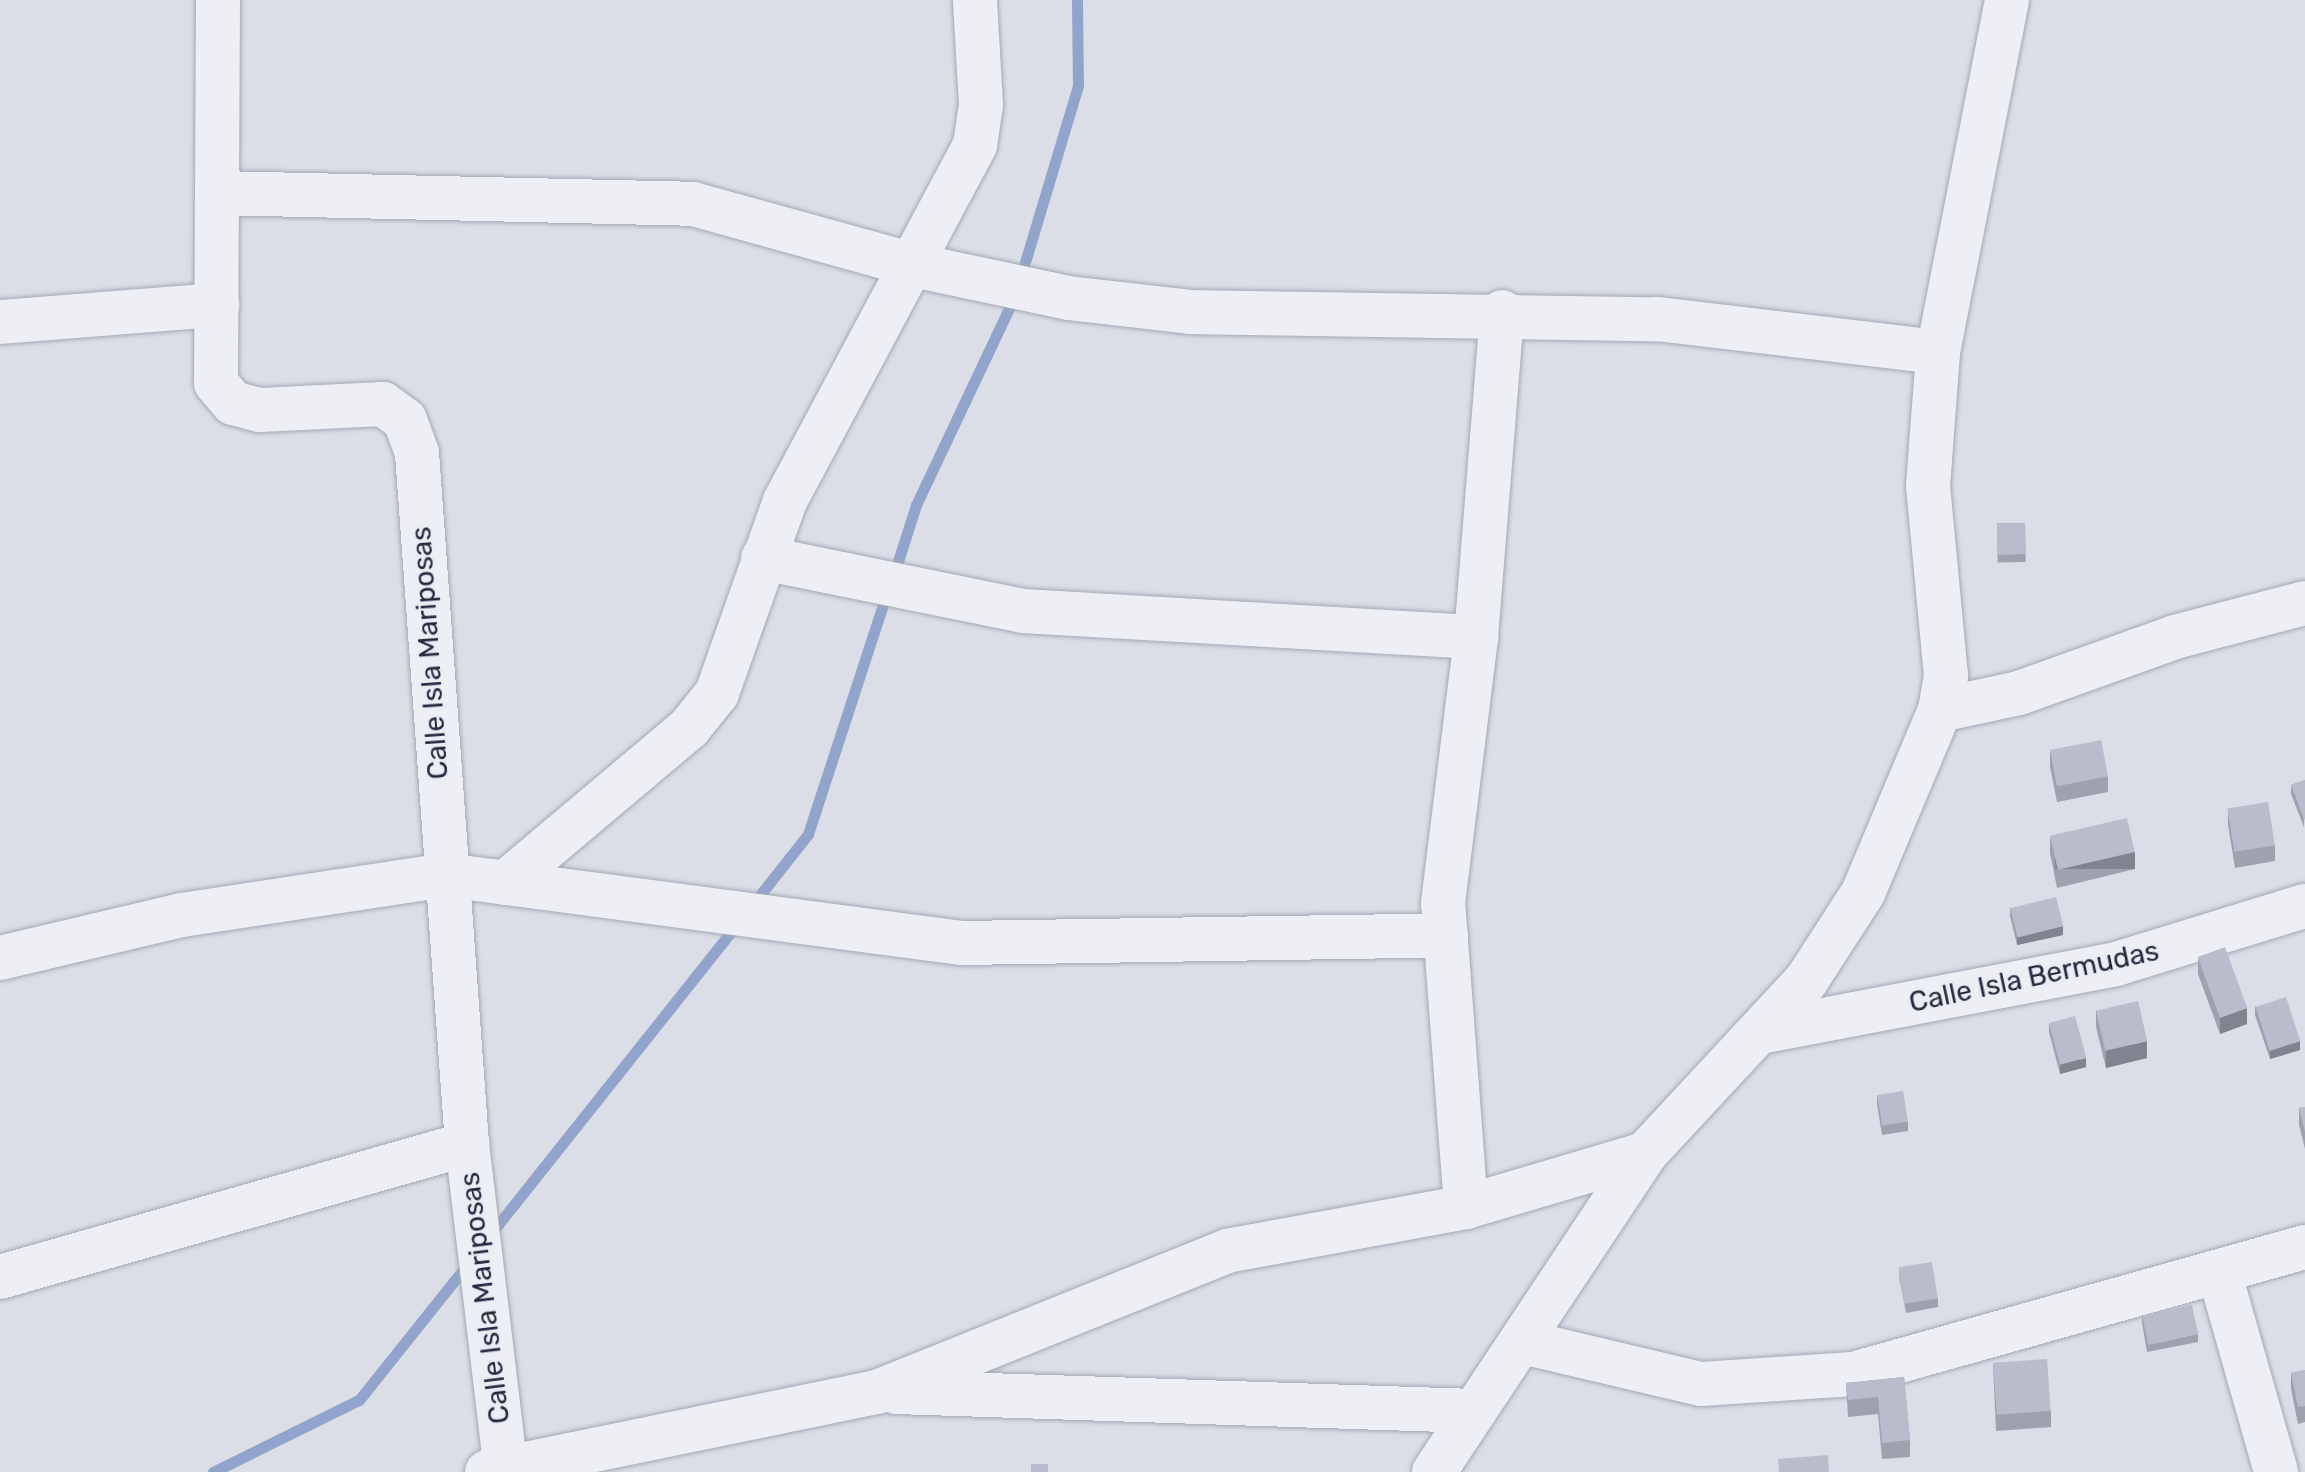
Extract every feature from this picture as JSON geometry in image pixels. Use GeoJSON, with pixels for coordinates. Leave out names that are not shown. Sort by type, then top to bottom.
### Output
{"type":"FeatureCollection","features":[{"type":"Feature","properties":{"kind":"street","name":"Calle Isla Mariposas"},"geometry":{"type":"LineString","coordinates":[[218,0],[216,383],[233,403],[260,410],[383,404],[405,420],[417,453],[467,1144],[500,1470]]}},
{"type":"Feature","properties":{"kind":"street"},"geometry":{"type":"LineString","coordinates":[[505,883],[689,728],[717,693],[785,501],[975,145],[981,105],[975,0]]}},
{"type":"Feature","properties":{"kind":"street"},"geometry":{"type":"LineString","coordinates":[[1434,1472],[1645,1154],[1806,981],[1863,893],[1940,710],[1946,676],[1928,486],[1938,352],[2007,0]]}},
{"type":"Feature","properties":{"kind":"street"},"geometry":{"type":"LineString","coordinates":[[217,193],[693,204],[913,265],[1018,289],[1190,312],[1502,312],[1743,324],[1938,352]]}},
{"type":"Feature","properties":{"kind":"street"},"geometry":{"type":"LineString","coordinates":[[0,322],[217,305]]}},
{"type":"Feature","properties":{"kind":"street"},"geometry":{"type":"LineString","coordinates":[[1466,1207],[1443,903],[1476,637],[1502,312]]}},
{"type":"Feature","properties":{"kind":"street"},"geometry":{"type":"LineString","coordinates":[[763,558],[1023,611],[1476,637]]}},
{"type":"Feature","properties":{"kind":"street"},"geometry":{"type":"LineString","coordinates":[[1940,710],[2019,693],[2175,637],[2305,603]]}},
{"type":"Feature","properties":{"kind":"street"},"geometry":{"type":"LineString","coordinates":[[0,958],[182,915],[446,875],[961,943],[1446,935]]}},
{"type":"Feature","properties":{"kind":"street","name":"Calle Isla Bermudas"},"geometry":{"type":"LineString","coordinates":[[1760,1032],[2116,964],[2305,906]]}},
{"type":"Feature","properties":{"kind":"street"},"geometry":{"type":"LineString","coordinates":[[0,1277],[467,1144]]}},
{"type":"Feature","properties":{"kind":"street"},"geometry":{"type":"LineString","coordinates":[[500,1470],[877,1392],[1227,1251],[1466,1207],[1645,1154]]}},
{"type":"Feature","properties":{"kind":"street"},"geometry":{"type":"LineString","coordinates":[[1523,1342],[1641,1376],[1759,1383],[1853,1374],[2220,1275],[2305,1247]]}},
{"type":"Feature","properties":{"kind":"street"},"geometry":{"type":"LineString","coordinates":[[2220,1275],[2276,1472]]}},
{"type":"Feature","properties":{"kind":"street"},"geometry":{"type":"LineString","coordinates":[[877,1392],[1474,1411]]}},
{"type":"Feature","properties":{"kind":"building"},"geometry":{"type":"Polygon","coordinates":[[[2025,523],[2026,554],[1998,555],[1997,524],[2025,523]]]}},
{"type":"Feature","properties":{"kind":"building"},"geometry":{"type":"Polygon","coordinates":[[[2101,740],[2108,776],[2057,786],[2050,750],[2101,740]]]}},
{"type":"Feature","properties":{"kind":"building"},"geometry":{"type":"Polygon","coordinates":[[[2305,780],[2305,819],[2304,819],[2291,785],[2305,780]]]}},
{"type":"Feature","properties":{"kind":"building"},"geometry":{"type":"Polygon","coordinates":[[[2268,802],[2275,845],[2234,852],[2228,808],[2268,802]]]}},
{"type":"Feature","properties":{"kind":"building"},"geometry":{"type":"Polygon","coordinates":[[[2127,818],[2135,852],[2058,870],[2050,836],[2127,818]]]}},
{"type":"Feature","properties":{"kind":"building"},"geometry":{"type":"Polygon","coordinates":[[[2056,897],[2063,926],[2018,937],[2010,908],[2056,897]]]}},
{"type":"Feature","properties":{"kind":"building"},"geometry":{"type":"Polygon","coordinates":[[[2225,947],[2247,1008],[2220,1018],[2198,957],[2225,947]]]}},
{"type":"Feature","properties":{"kind":"building"},"geometry":{"type":"Polygon","coordinates":[[[2286,997],[2300,1041],[2270,1051],[2256,1007],[2286,997]]]}},
{"type":"Feature","properties":{"kind":"building"},"geometry":{"type":"Polygon","coordinates":[[[2138,1001],[2147,1041],[2105,1051],[2096,1011],[2138,1001]]]}},
{"type":"Feature","properties":{"kind":"building"},"geometry":{"type":"Polygon","coordinates":[[[2075,1016],[2086,1058],[2060,1065],[2049,1023],[2075,1016]]]}},
{"type":"Feature","properties":{"kind":"building"},"geometry":{"type":"Polygon","coordinates":[[[1903,1091],[1908,1122],[1882,1126],[1877,1095],[1903,1091]]]}},
{"type":"Feature","properties":{"kind":"building"},"geometry":{"type":"Polygon","coordinates":[[[2305,1107],[2305,1132],[2299,1108],[2305,1107]]]}},
{"type":"Feature","properties":{"kind":"building"},"geometry":{"type":"Polygon","coordinates":[[[1932,1262],[1938,1299],[1904,1304],[1898,1267],[1932,1262]]]}},
{"type":"Feature","properties":{"kind":"building"},"geometry":{"type":"Polygon","coordinates":[[[2192,1305],[2198,1334],[2148,1345],[2142,1316],[2192,1305]]]}},
{"type":"Feature","properties":{"kind":"building"},"geometry":{"type":"Polygon","coordinates":[[[2047,1359],[2051,1411],[1997,1415],[1993,1363],[2047,1359]]]}},
{"type":"Feature","properties":{"kind":"building"},"geometry":{"type":"Polygon","coordinates":[[[2305,1370],[2305,1406],[2298,1407],[2291,1373],[2305,1370]]]}},
{"type":"Feature","properties":{"kind":"building"},"geometry":{"type":"Polygon","coordinates":[[[1904,1377],[1910,1440],[1882,1443],[1878,1397],[1848,1400],[1846,1383],[1904,1377]]]}},
{"type":"Feature","properties":{"kind":"building"},"geometry":{"type":"Polygon","coordinates":[[[1828,1455],[1829,1472],[1779,1472],[1778,1459],[1828,1455]]]}},
{"type":"Feature","properties":{"kind":"building"},"geometry":{"type":"Polygon","coordinates":[[[1031,1464],[1048,1464],[1048,1472],[1031,1472],[1031,1464]]]}},
{"type":"Feature","properties":{"kind":"waterway"},"geometry":{"type":"LineString","coordinates":[[1020,279],[1078,86],[1077,0]]}},
{"type":"Feature","properties":{"kind":"waterway"},"geometry":{"type":"LineString","coordinates":[[893,577],[916,505],[1015,296]]}},
{"type":"Feature","properties":{"kind":"waterway"},"geometry":{"type":"LineString","coordinates":[[753,904],[808,834],[887,593]]}},
{"type":"Feature","properties":{"kind":"waterway"},"geometry":{"type":"LineString","coordinates":[[489,1236],[737,924]]}},
{"type":"Feature","properties":{"kind":"waterway"},"geometry":{"type":"LineString","coordinates":[[213,1472],[359,1400],[469,1262]]}}]}
